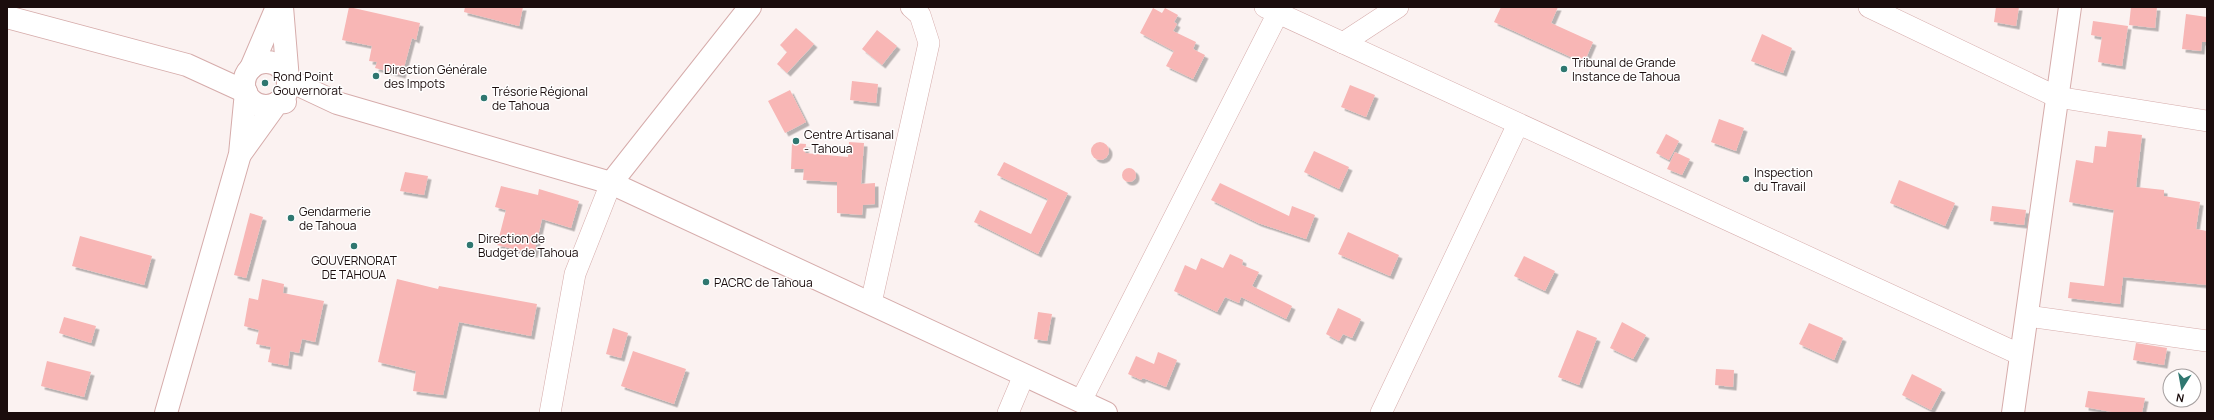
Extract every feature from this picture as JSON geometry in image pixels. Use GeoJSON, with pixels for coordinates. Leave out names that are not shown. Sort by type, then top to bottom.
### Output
{"type":"FeatureCollection","features":[{"type":"Feature","properties":{"kind":"street"},"geometry":{"type":"LineString","coordinates":[[166,413],[240,154],[246,92],[245,79],[277,7]]}},
{"type":"Feature","properties":{"kind":"street"},"geometry":{"type":"LineString","coordinates":[[240,154],[287,90],[288,80],[282,7]]}},
{"type":"Feature","properties":{"kind":"street"},"geometry":{"type":"LineString","coordinates":[[550,413],[575,274],[611,183],[750,7]]}},
{"type":"Feature","properties":{"kind":"street"},"geometry":{"type":"LineString","coordinates":[[871,303],[929,43],[920,15],[911,7]]}},
{"type":"Feature","properties":{"kind":"street"},"geometry":{"type":"LineString","coordinates":[[1343,43],[1398,7]]}},
{"type":"Feature","properties":{"kind":"street"},"geometry":{"type":"LineString","coordinates":[[1869,7],[2057,97],[2207,121]]}},
{"type":"Feature","properties":{"kind":"street"},"geometry":{"type":"LineString","coordinates":[[2014,413],[2070,7]]}},
{"type":"Feature","properties":{"kind":"street"},"geometry":{"type":"LineString","coordinates":[[1080,401],[1272,10],[2021,355]]}},
{"type":"Feature","properties":{"kind":"street"},"geometry":{"type":"LineString","coordinates":[[7,17],[187,64],[246,92],[250,98],[262,105],[321,101],[337,102]]}},
{"type":"Feature","properties":{"kind":"street"},"geometry":{"type":"LineString","coordinates":[[187,64],[251,68],[263,62],[270,62],[281,68],[288,80],[337,102],[611,183],[1106,413]]}},
{"type":"Feature","properties":{"kind":"street"},"geometry":{"type":"LineString","coordinates":[[1381,413],[1518,124]]}},
{"type":"Feature","properties":{"kind":"street"},"geometry":{"type":"LineString","coordinates":[[2027,316],[2207,341]]}},
{"type":"Feature","properties":{"kind":"street"},"geometry":{"type":"LineString","coordinates":[[1008,413],[1024,375]]}},
{"type":"Feature","properties":{"kind":"building"},"geometry":{"type":"Polygon","coordinates":[[[349,7],[420,23],[416,40],[412,38],[402,75],[375,68],[377,62],[369,61],[372,46],[342,40],[349,7]]]}},
{"type":"Feature","properties":{"kind":"building"},"geometry":{"type":"Polygon","coordinates":[[[465,7],[523,7],[519,26],[464,12],[465,7]]]}},
{"type":"Feature","properties":{"kind":"building"},"geometry":{"type":"Polygon","coordinates":[[[1501,7],[1558,7],[1551,23],[1593,42],[1584,63],[1494,22],[1501,7]]]}},
{"type":"Feature","properties":{"kind":"building"},"geometry":{"type":"Polygon","coordinates":[[[1996,7],[2019,7],[2016,26],[1994,22],[1996,7]]]}},
{"type":"Feature","properties":{"kind":"building"},"geometry":{"type":"Polygon","coordinates":[[[2131,7],[2157,7],[2155,28],[2129,25],[2131,7]]]}},
{"type":"Feature","properties":{"kind":"building"},"geometry":{"type":"Polygon","coordinates":[[[1153,8],[1162,13],[1165,8],[1178,15],[1174,22],[1177,24],[1173,31],[1196,42],[1193,49],[1205,55],[1193,79],[1166,66],[1174,51],[1140,33],[1153,8]]]}},
{"type":"Feature","properties":{"kind":"building"},"geometry":{"type":"Polygon","coordinates":[[[2186,14],[2207,17],[2207,42],[2202,42],[2201,51],[2182,49],[2186,14]]]}},
{"type":"Feature","properties":{"kind":"building"},"geometry":{"type":"Polygon","coordinates":[[[2093,21],[2128,26],[2122,66],[2098,62],[2102,37],[2091,35],[2093,21]]]}},
{"type":"Feature","properties":{"kind":"building"},"geometry":{"type":"Polygon","coordinates":[[[796,28],[814,44],[787,73],[777,64],[787,52],[780,45],[796,28]]]}},
{"type":"Feature","properties":{"kind":"building"},"geometry":{"type":"Polygon","coordinates":[[[877,30],[897,46],[882,65],[862,49],[877,30]]]}},
{"type":"Feature","properties":{"kind":"building"},"geometry":{"type":"Polygon","coordinates":[[[1762,34],[1792,48],[1783,73],[1751,61],[1762,34]]]}},
{"type":"Feature","properties":{"kind":"building"},"geometry":{"type":"Polygon","coordinates":[[[852,81],[878,84],[876,103],[850,100],[852,81]]]}},
{"type":"Feature","properties":{"kind":"building"},"geometry":{"type":"Polygon","coordinates":[[[1350,85],[1375,95],[1366,117],[1341,107],[1350,85]]]}},
{"type":"Feature","properties":{"kind":"building"},"geometry":{"type":"Polygon","coordinates":[[[790,90],[806,122],[785,133],[768,101],[790,90]]]}},
{"type":"Feature","properties":{"kind":"building"},"geometry":{"type":"Polygon","coordinates":[[[1719,119],[1744,128],[1736,151],[1711,142],[1719,119]]]}},
{"type":"Feature","properties":{"kind":"building"},"geometry":{"type":"Polygon","coordinates":[[[2108,131],[2142,135],[2136,187],[2164,190],[2164,196],[2200,202],[2196,229],[2207,231],[2207,285],[2123,277],[2120,304],[2068,298],[2070,282],[2104,286],[2114,210],[2069,202],[2076,160],[2093,163],[2095,146],[2106,147],[2108,131]]]}},
{"type":"Feature","properties":{"kind":"building"},"geometry":{"type":"Polygon","coordinates":[[[1666,134],[1679,141],[1669,160],[1656,153],[1666,134]]]}},
{"type":"Feature","properties":{"kind":"building"},"geometry":{"type":"Polygon","coordinates":[[[849,142],[864,143],[861,184],[875,183],[875,204],[863,205],[862,215],[837,213],[837,182],[803,180],[804,169],[791,169],[792,143],[806,144],[805,153],[848,157],[849,142]]]}},
{"type":"Feature","properties":{"kind":"building"},"geometry":{"type":"Polygon","coordinates":[[[1100,142],[1106,145],[1109,151],[1106,157],[1100,160],[1094,157],[1091,151],[1094,145],[1100,142]]]}},
{"type":"Feature","properties":{"kind":"building"},"geometry":{"type":"Polygon","coordinates":[[[1314,151],[1349,167],[1339,189],[1304,172],[1314,151]]]}},
{"type":"Feature","properties":{"kind":"building"},"geometry":{"type":"Polygon","coordinates":[[[1675,152],[1690,159],[1682,175],[1667,169],[1675,152]]]}},
{"type":"Feature","properties":{"kind":"building"},"geometry":{"type":"Polygon","coordinates":[[[1004,162],[1068,193],[1038,254],[974,222],[980,210],[1031,234],[1048,199],[997,175],[1004,162]]]}},
{"type":"Feature","properties":{"kind":"building"},"geometry":{"type":"Polygon","coordinates":[[[1126,168],[1132,168],[1136,172],[1136,178],[1132,182],[1126,182],[1122,178],[1122,172],[1126,168]]]}},
{"type":"Feature","properties":{"kind":"building"},"geometry":{"type":"Polygon","coordinates":[[[405,172],[428,176],[424,195],[400,191],[405,172]]]}},
{"type":"Feature","properties":{"kind":"building"},"geometry":{"type":"Polygon","coordinates":[[[1899,180],[1955,203],[1945,226],[1890,203],[1899,180]]]}},
{"type":"Feature","properties":{"kind":"building"},"geometry":{"type":"Polygon","coordinates":[[[1220,183],[1289,216],[1292,206],[1315,215],[1306,239],[1258,223],[1211,200],[1220,183]]]}},
{"type":"Feature","properties":{"kind":"building"},"geometry":{"type":"Polygon","coordinates":[[[501,186],[538,195],[539,189],[579,201],[571,228],[542,219],[534,254],[497,245],[506,210],[495,207],[501,186]]]}},
{"type":"Feature","properties":{"kind":"building"},"geometry":{"type":"Polygon","coordinates":[[[1992,206],[2026,210],[2024,225],[1990,221],[1992,206]]]}},
{"type":"Feature","properties":{"kind":"building"},"geometry":{"type":"Polygon","coordinates":[[[250,213],[263,217],[246,278],[234,275],[250,213]]]}},
{"type":"Feature","properties":{"kind":"building"},"geometry":{"type":"Polygon","coordinates":[[[1348,232],[1399,255],[1390,276],[1338,254],[1348,232]]]}},
{"type":"Feature","properties":{"kind":"building"},"geometry":{"type":"Polygon","coordinates":[[[80,236],[152,256],[144,285],[72,266],[80,236]]]}},
{"type":"Feature","properties":{"kind":"building"},"geometry":{"type":"Polygon","coordinates":[[[1230,254],[1243,260],[1242,265],[1259,272],[1252,286],[1292,306],[1286,319],[1241,297],[1239,303],[1225,297],[1217,312],[1174,291],[1185,265],[1196,270],[1201,258],[1223,268],[1230,254]]]}},
{"type":"Feature","properties":{"kind":"building"},"geometry":{"type":"Polygon","coordinates":[[[1524,256],[1555,271],[1545,291],[1514,276],[1524,256]]]}},
{"type":"Feature","properties":{"kind":"building"},"geometry":{"type":"Polygon","coordinates":[[[262,279],[284,284],[283,293],[324,301],[315,342],[302,339],[299,353],[290,351],[288,366],[268,362],[271,347],[256,344],[259,330],[244,326],[249,298],[258,300],[262,279]]]}},
{"type":"Feature","properties":{"kind":"building"},"geometry":{"type":"Polygon","coordinates":[[[397,279],[438,289],[439,286],[537,304],[531,336],[459,322],[443,395],[413,391],[416,371],[378,362],[397,279]]]}},
{"type":"Feature","properties":{"kind":"building"},"geometry":{"type":"Polygon","coordinates":[[[1338,308],[1361,319],[1352,338],[1343,334],[1339,341],[1326,334],[1338,308]]]}},
{"type":"Feature","properties":{"kind":"building"},"geometry":{"type":"Polygon","coordinates":[[[1038,312],[1052,314],[1047,341],[1034,339],[1038,312]]]}},
{"type":"Feature","properties":{"kind":"building"},"geometry":{"type":"Polygon","coordinates":[[[64,317],[96,326],[91,343],[59,333],[64,317]]]}},
{"type":"Feature","properties":{"kind":"building"},"geometry":{"type":"Polygon","coordinates":[[[1622,322],[1646,335],[1633,359],[1610,348],[1622,322]]]}},
{"type":"Feature","properties":{"kind":"building"},"geometry":{"type":"Polygon","coordinates":[[[1809,323],[1843,338],[1834,360],[1799,344],[1809,323]]]}},
{"type":"Feature","properties":{"kind":"building"},"geometry":{"type":"Polygon","coordinates":[[[613,328],[628,333],[621,358],[606,354],[613,328]]]}},
{"type":"Feature","properties":{"kind":"building"},"geometry":{"type":"Polygon","coordinates":[[[1577,330],[1597,338],[1579,385],[1558,377],[1577,330]]]}},
{"type":"Feature","properties":{"kind":"building"},"geometry":{"type":"Polygon","coordinates":[[[2136,343],[2167,348],[2164,365],[2133,360],[2136,343]]]}},
{"type":"Feature","properties":{"kind":"building"},"geometry":{"type":"Polygon","coordinates":[[[633,351],[686,369],[674,404],[621,386],[633,351]]]}},
{"type":"Feature","properties":{"kind":"building"},"geometry":{"type":"Polygon","coordinates":[[[1158,352],[1177,360],[1166,387],[1143,378],[1141,380],[1128,374],[1136,356],[1154,364],[1158,352]]]}},
{"type":"Feature","properties":{"kind":"building"},"geometry":{"type":"Polygon","coordinates":[[[47,361],[91,372],[84,397],[41,386],[47,361]]]}},
{"type":"Feature","properties":{"kind":"building"},"geometry":{"type":"Polygon","coordinates":[[[1716,369],[1734,370],[1733,387],[1715,385],[1716,369]]]}},
{"type":"Feature","properties":{"kind":"building"},"geometry":{"type":"Polygon","coordinates":[[[1912,374],[1942,389],[1931,410],[1902,395],[1912,374]]]}},
{"type":"Feature","properties":{"kind":"building"},"geometry":{"type":"Polygon","coordinates":[[[2088,391],[2145,398],[2142,413],[2117,413],[2085,407],[2088,391]]]}},
{"type":"Feature","properties":{"kind":"place","name":"Tribunal de Grande Instance de Tahoua"},"geometry":{"type":"Point","coordinates":[1564,69]}},
{"type":"Feature","properties":{"kind":"place","name":"Direction Générale des Impots"},"geometry":{"type":"Point","coordinates":[376,76]}},
{"type":"Feature","properties":{"kind":"place","name":"Rond Point Gouvernorat"},"geometry":{"type":"Point","coordinates":[265,83]}},
{"type":"Feature","properties":{"kind":"place","name":"Trésorie Régional de Tahoua"},"geometry":{"type":"Point","coordinates":[484,98]}},
{"type":"Feature","properties":{"kind":"place","name":"Centre Artisanal - Tahoua"},"geometry":{"type":"Point","coordinates":[796,141]}},
{"type":"Feature","properties":{"kind":"place","name":"Inspection du Travail"},"geometry":{"type":"Point","coordinates":[1746,179]}},
{"type":"Feature","properties":{"kind":"place","name":"Gendarmerie de Tahoua"},"geometry":{"type":"Point","coordinates":[291,218]}},
{"type":"Feature","properties":{"kind":"place","name":"Direction de Budget de Tahoua"},"geometry":{"type":"Point","coordinates":[470,245]}},
{"type":"Feature","properties":{"kind":"place","name":"GOUVERNORAT DE TAHOUA"},"geometry":{"type":"Point","coordinates":[354,246]}},
{"type":"Feature","properties":{"kind":"place","name":"PACRC de Tahoua"},"geometry":{"type":"Point","coordinates":[706,282]}}]}
